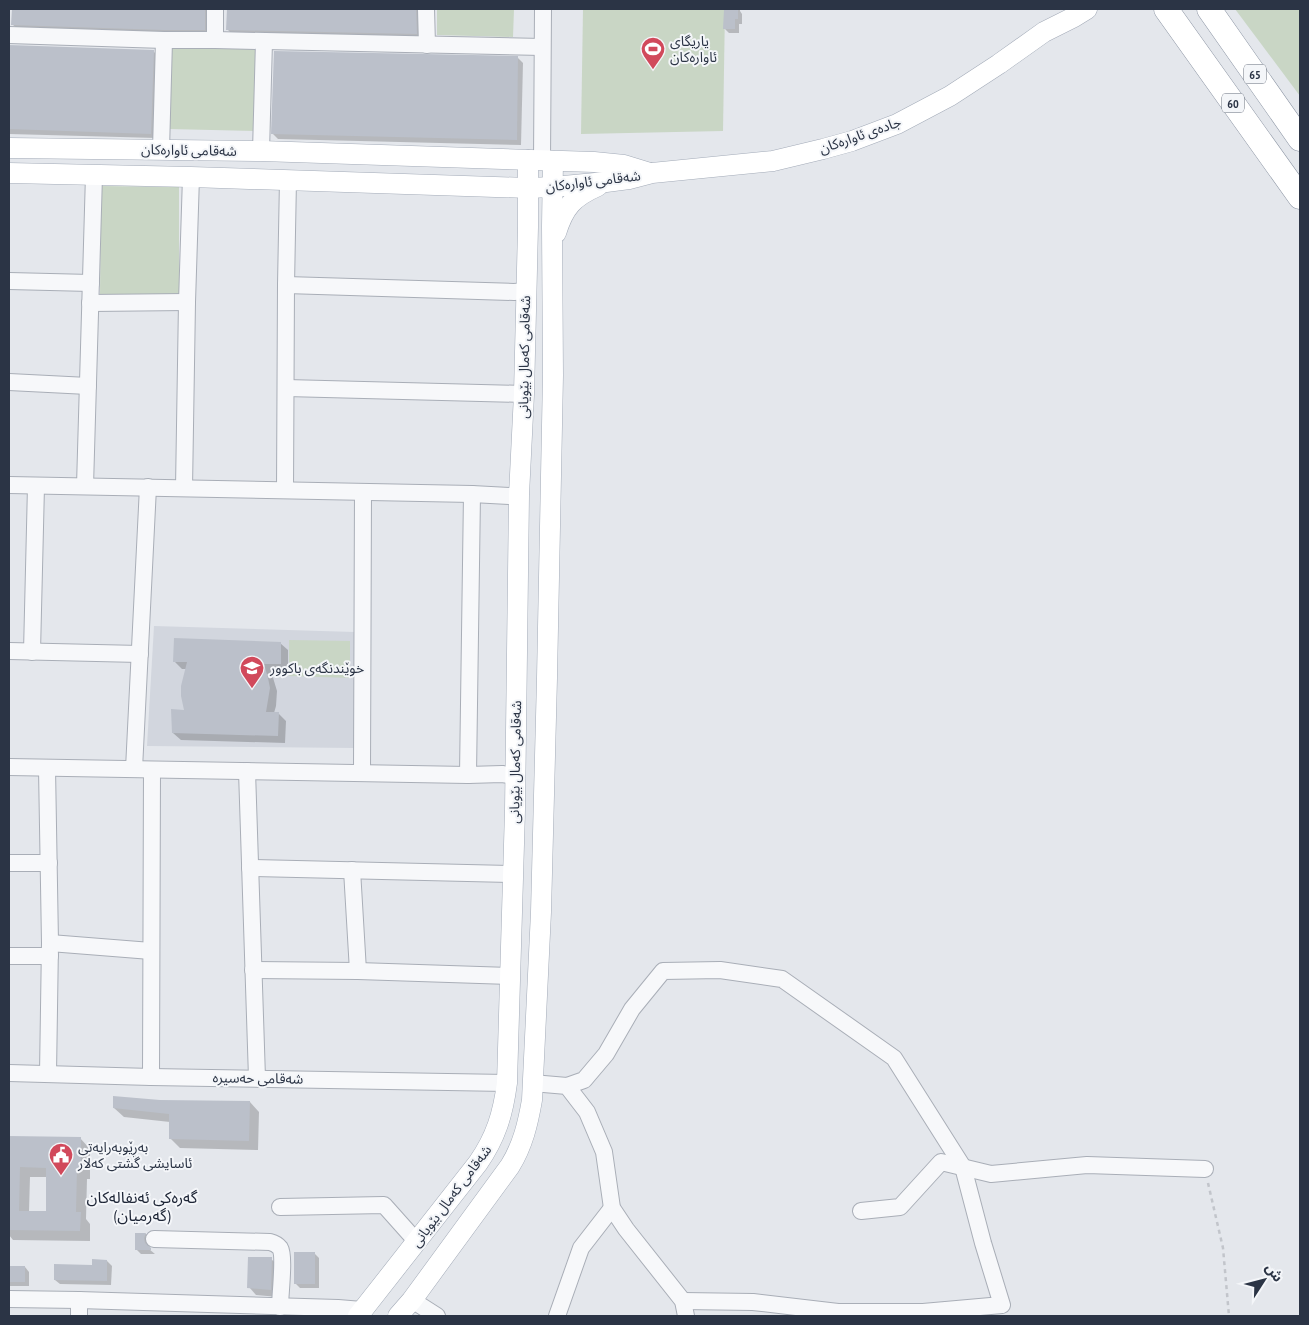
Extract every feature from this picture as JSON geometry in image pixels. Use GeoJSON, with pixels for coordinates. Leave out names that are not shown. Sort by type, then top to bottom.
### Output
{"type":"FeatureCollection","features":[{"type":"Feature","properties":{"kind":"highway","name":"60"},"geometry":{"type":"LineString","coordinates":[[1166,9],[1300,197]]}},
{"type":"Feature","properties":{"kind":"highway","name":"65"},"geometry":{"type":"LineString","coordinates":[[1209,9],[1300,139]]}},
{"type":"Feature","properties":{"kind":"main road","name":"جادەی ئاوارەکان"},"geometry":{"type":"LineString","coordinates":[[1044,32],[1067,9]]}},
{"type":"Feature","properties":{"kind":"main road","name":"جادەی ئاوارەکان"},"geometry":{"type":"LineString","coordinates":[[652,173],[773,161],[823,149],[884,129],[950,96],[1044,32],[1086,9]]}},
{"type":"Feature","properties":{"kind":"main road","name":"شەقامی ئاوارەکان"},"geometry":{"type":"LineString","coordinates":[[9,148],[261,151],[541,160],[609,163],[652,173]]}},
{"type":"Feature","properties":{"kind":"main road","name":"شەقامی کەمال بێویانی"},"geometry":{"type":"LineString","coordinates":[[398,1316],[412,1300],[503,1176],[514,1159],[529,1118],[540,912],[553,385],[553,187],[541,160]]}},
{"type":"Feature","properties":{"kind":"main road","name":"شەقامی کەمال بێویانی"},"geometry":{"type":"LineString","coordinates":[[360,1313],[463,1184],[488,1148],[502,1113],[507,1082],[513,874],[519,495],[524,394],[528,188],[541,160]]}},
{"type":"Feature","properties":{"kind":"main road","name":"شەقامی ئاوارەکان"},"geometry":{"type":"LineString","coordinates":[[9,174],[191,176],[528,188],[606,182],[652,173]]}},
{"type":"Feature","properties":{"kind":"main road"},"geometry":{"type":"LineString","coordinates":[[528,227],[552,235],[570,203],[580,194],[606,182]]}},
{"type":"Feature","properties":{"kind":"main road"},"geometry":{"type":"LineString","coordinates":[[512,912],[540,912]]}},
{"type":"Feature","properties":{"kind":"street"},"geometry":{"type":"LineString","coordinates":[[215,9],[215,40]]}},
{"type":"Feature","properties":{"kind":"street"},"geometry":{"type":"LineString","coordinates":[[426,9],[426,45]]}},
{"type":"Feature","properties":{"kind":"street"},"geometry":{"type":"LineString","coordinates":[[541,160],[543,9]]}},
{"type":"Feature","properties":{"kind":"street"},"geometry":{"type":"LineString","coordinates":[[9,35],[542,48]]}},
{"type":"Feature","properties":{"kind":"street"},"geometry":{"type":"LineString","coordinates":[[161,150],[164,40]]}},
{"type":"Feature","properties":{"kind":"street"},"geometry":{"type":"LineString","coordinates":[[261,151],[264,41]]}},
{"type":"Feature","properties":{"kind":"street"},"geometry":{"type":"LineString","coordinates":[[85,486],[94,175]]}},
{"type":"Feature","properties":{"kind":"street"},"geometry":{"type":"LineString","coordinates":[[184,488],[191,176]]}},
{"type":"Feature","properties":{"kind":"street"},"geometry":{"type":"LineString","coordinates":[[286,490],[288,180]]}},
{"type":"Feature","properties":{"kind":"street"},"geometry":{"type":"LineString","coordinates":[[9,281],[91,283]]}},
{"type":"Feature","properties":{"kind":"street"},"geometry":{"type":"LineString","coordinates":[[286,285],[526,291]]}},
{"type":"Feature","properties":{"kind":"street"},"geometry":{"type":"LineString","coordinates":[[90,303],[187,302]]}},
{"type":"Feature","properties":{"kind":"street"},"geometry":{"type":"LineString","coordinates":[[9,382],[88,386]]}},
{"type":"Feature","properties":{"kind":"street"},"geometry":{"type":"LineString","coordinates":[[286,388],[524,394]]}},
{"type":"Feature","properties":{"kind":"street"},"geometry":{"type":"LineString","coordinates":[[9,485],[519,495]]}},
{"type":"Feature","properties":{"kind":"street"},"geometry":{"type":"LineString","coordinates":[[32,652],[36,486]]}},
{"type":"Feature","properties":{"kind":"street"},"geometry":{"type":"LineString","coordinates":[[134,769],[148,487]]}},
{"type":"Feature","properties":{"kind":"street"},"geometry":{"type":"LineString","coordinates":[[362,773],[363,492]]}},
{"type":"Feature","properties":{"kind":"street"},"geometry":{"type":"LineString","coordinates":[[468,775],[472,494]]}},
{"type":"Feature","properties":{"kind":"street"},"geometry":{"type":"LineString","coordinates":[[9,651],[140,654]]}},
{"type":"Feature","properties":{"kind":"street"},"geometry":{"type":"LineString","coordinates":[[9,767],[502,774],[515,776]]}},
{"type":"Feature","properties":{"kind":"street"},"geometry":{"type":"LineString","coordinates":[[47,768],[50,950],[48,1074]]}},
{"type":"Feature","properties":{"kind":"street"},"geometry":{"type":"LineString","coordinates":[[151,1077],[152,770]]}},
{"type":"Feature","properties":{"kind":"street"},"geometry":{"type":"LineString","coordinates":[[247,771],[257,1078]]}},
{"type":"Feature","properties":{"kind":"street"},"geometry":{"type":"LineString","coordinates":[[9,864],[49,863]]}},
{"type":"Feature","properties":{"kind":"street"},"geometry":{"type":"LineString","coordinates":[[250,868],[513,874]]}},
{"type":"Feature","properties":{"kind":"street"},"geometry":{"type":"LineString","coordinates":[[352,870],[358,971]]}},
{"type":"Feature","properties":{"kind":"street"},"geometry":{"type":"LineString","coordinates":[[9,956],[50,950],[151,950]]}},
{"type":"Feature","properties":{"kind":"street"},"geometry":{"type":"LineString","coordinates":[[253,970],[510,976]]}},
{"type":"Feature","properties":{"kind":"street"},"geometry":{"type":"LineString","coordinates":[[532,1083],[567,1086],[584,1080],[606,1054],[632,1009],[663,971],[720,970],[782,979],[894,1058],[963,1167],[1002,1305],[923,1312],[838,1312],[753,1302],[685,1309],[612,1208],[604,1152],[587,1112],[567,1086]]}},
{"type":"Feature","properties":{"kind":"street","name":"شەقامی حەسیرە"},"geometry":{"type":"LineString","coordinates":[[9,1073],[507,1082]]}},
{"type":"Feature","properties":{"kind":"street"},"geometry":{"type":"LineString","coordinates":[[862,1211],[900,1207],[942,1162],[991,1174],[1087,1165],[1205,1169]]}},
{"type":"Feature","properties":{"kind":"street"},"geometry":{"type":"LineString","coordinates":[[280,1207],[384,1205],[417,1242]]}},
{"type":"Feature","properties":{"kind":"street"},"geometry":{"type":"LineString","coordinates":[[557,1316],[581,1248],[612,1208]]}},
{"type":"Feature","properties":{"kind":"street"},"geometry":{"type":"LineString","coordinates":[[154,1239],[275,1243],[282,1255],[280,1307]]}},
{"type":"Feature","properties":{"kind":"street"},"geometry":{"type":"LineString","coordinates":[[9,1299],[280,1307],[312,1312],[360,1313]]}},
{"type":"Feature","properties":{"kind":"street"},"geometry":{"type":"LineString","coordinates":[[79,1300],[79,1316]]}},
{"type":"Feature","properties":{"kind":"street"},"geometry":{"type":"LineString","coordinates":[[412,1300],[437,1316]]}},
{"type":"Feature","properties":{"kind":"path"},"geometry":{"type":"LineString","coordinates":[[1205,1169],[1223,1248],[1229,1316]]}},
{"type":"Feature","properties":{"kind":"shaded area","name":"خوێندنگەی باکوور"},"geometry":{"type":"Polygon","coordinates":[[[154,626],[355,632],[354,748],[147,746],[154,626]]]}},
{"type":"Feature","properties":{"kind":"green space"},"geometry":{"type":"Polygon","coordinates":[[[437,9],[514,9],[513,37],[437,35],[437,9]]]}},
{"type":"Feature","properties":{"kind":"green space","name":"یاریگای ئاوارەکان"},"geometry":{"type":"Polygon","coordinates":[[[583,9],[725,9],[723,131],[581,134],[583,9]]]}},
{"type":"Feature","properties":{"kind":"green space"},"geometry":{"type":"Polygon","coordinates":[[[1235,9],[1300,9],[1300,96],[1235,9]]]}},
{"type":"Feature","properties":{"kind":"green space"},"geometry":{"type":"Polygon","coordinates":[[[170,44],[257,47],[255,131],[168,129],[170,44]]]}},
{"type":"Feature","properties":{"kind":"green space"},"geometry":{"type":"Polygon","coordinates":[[[101,186],[179,187],[179,295],[100,295],[101,186]]]}},
{"type":"Feature","properties":{"kind":"green space"},"geometry":{"type":"Polygon","coordinates":[[[289,640],[350,641],[350,678],[289,676],[289,640]]]}},
{"type":"Feature","properties":{"kind":"building"},"geometry":{"type":"Polygon","coordinates":[[[12,9],[205,9],[205,30],[11,25],[12,9]]]}},
{"type":"Feature","properties":{"kind":"building"},"geometry":{"type":"Polygon","coordinates":[[[227,9],[416,9],[417,34],[226,30],[227,9]]]}},
{"type":"Feature","properties":{"kind":"building"},"geometry":{"type":"Polygon","coordinates":[[[724,9],[738,9],[735,29],[723,29],[724,9]]]}},
{"type":"Feature","properties":{"kind":"building"},"geometry":{"type":"Polygon","coordinates":[[[9,45],[154,50],[151,134],[9,129],[9,45]]]}},
{"type":"Feature","properties":{"kind":"building"},"geometry":{"type":"Polygon","coordinates":[[[274,51],[518,56],[517,140],[271,134],[274,51]]]}},
{"type":"Feature","properties":{"kind":"building"},"geometry":{"type":"Polygon","coordinates":[[[174,638],[281,642],[281,664],[264,664],[270,688],[266,712],[279,712],[278,736],[172,733],[171,709],[184,710],[181,686],[187,662],[173,662],[174,638]]]}},
{"type":"Feature","properties":{"kind":"building"},"geometry":{"type":"Polygon","coordinates":[[[113,1096],[160,1100],[250,1101],[249,1141],[169,1139],[169,1114],[113,1108],[113,1096]]]}},
{"type":"Feature","properties":{"kind":"building","name":"بەڕێوبەرایەتی ئاسایشی گشتی کەلار"},"geometry":{"type":"Polygon","coordinates":[[[9,1136],[81,1137],[81,1169],[77,1169],[76,1212],[81,1212],[80,1231],[9,1230],[9,1136]],[[20,1167],[19,1211],[46,1211],[46,1168],[20,1167]]]}},
{"type":"Feature","properties":{"kind":"building"},"geometry":{"type":"Polygon","coordinates":[[[135,1233],[146,1233],[145,1243],[151,1250],[135,1250],[135,1233]]]}},
{"type":"Feature","properties":{"kind":"building"},"geometry":{"type":"Polygon","coordinates":[[[294,1252],[315,1252],[315,1284],[294,1284],[294,1252]]]}},
{"type":"Feature","properties":{"kind":"building"},"geometry":{"type":"Polygon","coordinates":[[[248,1257],[272,1257],[271,1290],[247,1288],[248,1257]]]}},
{"type":"Feature","properties":{"kind":"building"},"geometry":{"type":"Polygon","coordinates":[[[92,1259],[107,1260],[107,1281],[54,1280],[54,1264],[92,1265],[92,1259]]]}},
{"type":"Feature","properties":{"kind":"building"},"geometry":{"type":"Polygon","coordinates":[[[9,1266],[25,1266],[25,1282],[9,1282],[9,1266]]]}},
{"type":"Feature","properties":{"kind":"place","name":"یاریگای ئاوارەکان"},"geometry":{"type":"Point","coordinates":[653,70]}},
{"type":"Feature","properties":{"kind":"place","name":"خوێندنگەی باکوور"},"geometry":{"type":"Point","coordinates":[252,689]}},
{"type":"Feature","properties":{"kind":"place","name":"بەڕێوبەرایەتی ئاسایشی گشتی کەلار"},"geometry":{"type":"Point","coordinates":[61,1176]}},
{"type":"Feature","properties":{"kind":"district","name":"گەرەکی ئەنفالەکان (گەرمیان)"},"geometry":{"type":"Point","coordinates":[142,1206]}}]}
